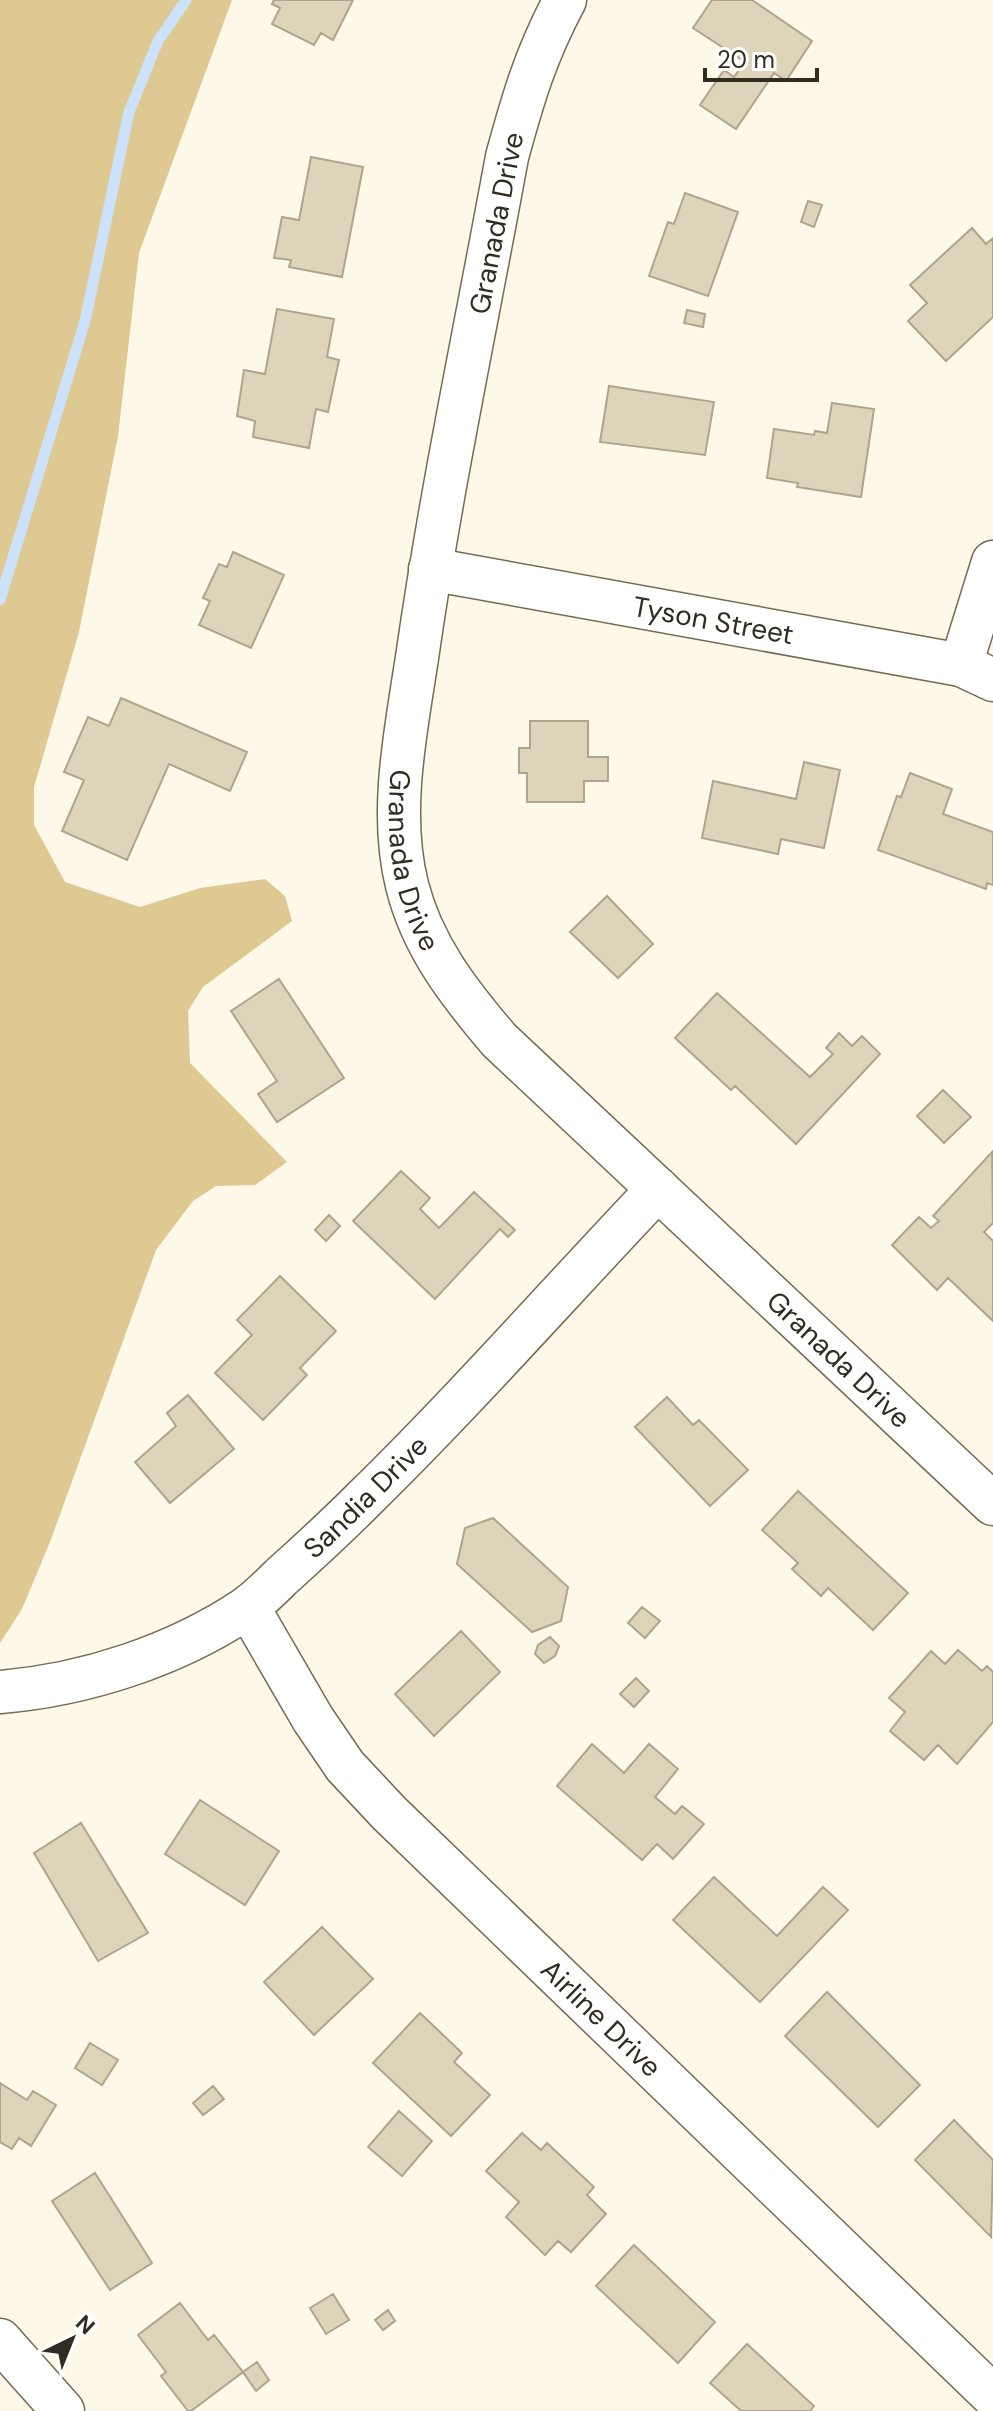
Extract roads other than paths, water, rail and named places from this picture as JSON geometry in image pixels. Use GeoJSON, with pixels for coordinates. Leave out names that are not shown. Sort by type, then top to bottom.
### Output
{"type":"FeatureCollection","features":[{"type":"Feature","properties":{"kind":"street","name":"Granada Drive"},"geometry":{"type":"LineString","coordinates":[[565,0],[538,54],[507,157],[430,569],[405,738],[400,805],[406,884],[434,954],[459,992],[499,1040],[993,1504]]}},
{"type":"Feature","properties":{"kind":"street"},"geometry":{"type":"LineString","coordinates":[[977,673],[993,562]]}},
{"type":"Feature","properties":{"kind":"street","name":"Tyson Street"},"geometry":{"type":"LineString","coordinates":[[430,569],[977,673]]}},
{"type":"Feature","properties":{"kind":"street","name":"Sandia Drive"},"geometry":{"type":"LineString","coordinates":[[0,1692],[44,1686],[111,1670],[209,1631],[248,1607],[412,1453],[658,1189]]}},
{"type":"Feature","properties":{"kind":"street","name":"Airline Drive"},"geometry":{"type":"LineString","coordinates":[[248,1607],[345,1766],[389,1813],[993,2396]]}},
{"type":"Feature","properties":{"kind":"street"},"geometry":{"type":"LineString","coordinates":[[0,2340],[63,2411]]}},
{"type":"Feature","properties":{"kind":"waterway"},"geometry":{"type":"LineString","coordinates":[[0,600],[85,321],[129,112],[158,41],[186,0]]}}]}
